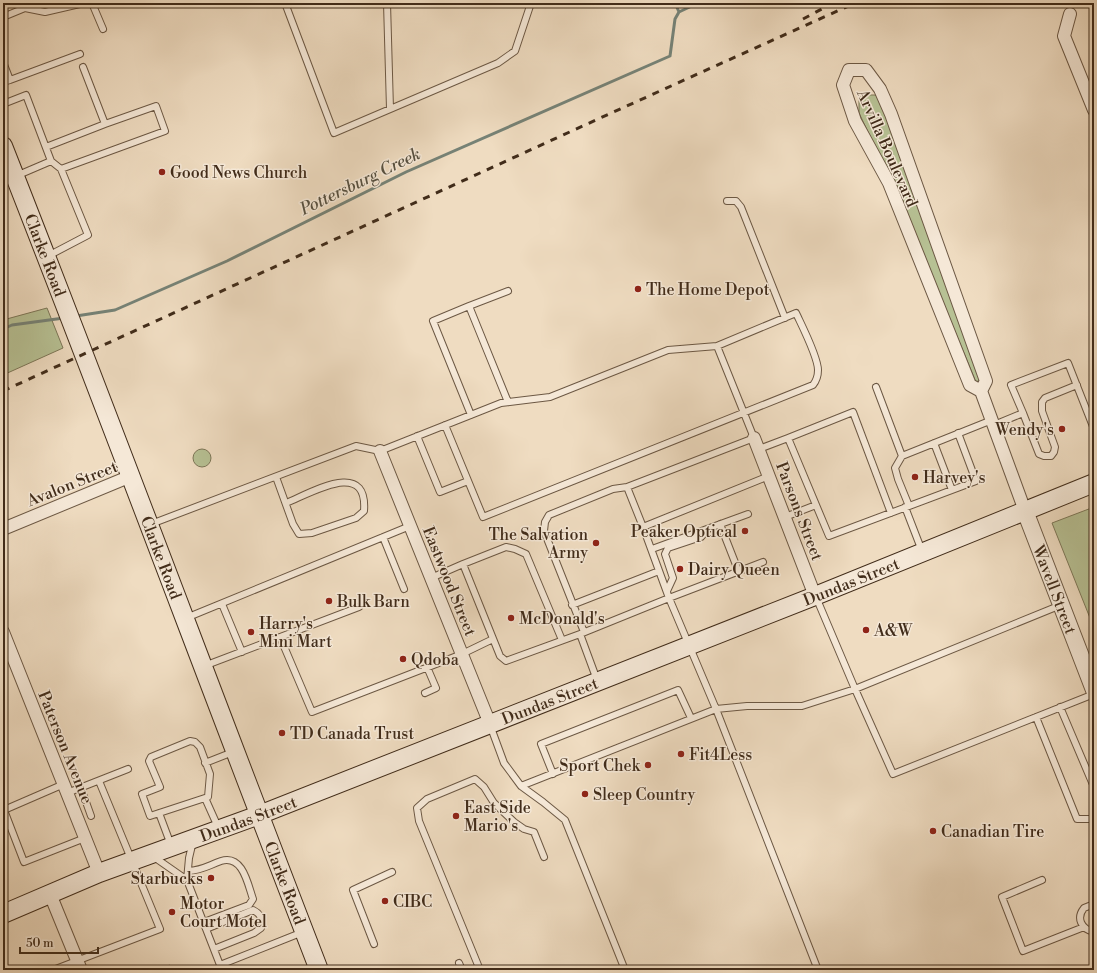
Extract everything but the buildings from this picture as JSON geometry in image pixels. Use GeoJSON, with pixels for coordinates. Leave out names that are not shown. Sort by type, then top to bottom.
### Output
{"type":"FeatureCollection","features":[{"type":"Feature","properties":{"kind":"main road","name":"Clarke Road"},"geometry":{"type":"LineString","coordinates":[[3,146],[132,476],[235,752],[319,970]]}},
{"type":"Feature","properties":{"kind":"main road","name":"Dundas Street"},"geometry":{"type":"LineString","coordinates":[[3,914],[100,873],[259,815],[689,644],[815,596],[1094,483]]}},
{"type":"Feature","properties":{"kind":"street"},"geometry":{"type":"LineString","coordinates":[[1070,14],[1064,36],[1094,108]]}},
{"type":"Feature","properties":{"kind":"street","name":"Arvilla Boulevard"},"geometry":{"type":"LineString","coordinates":[[981,391],[986,381],[891,114],[880,89],[866,70],[849,70],[843,85],[855,121],[889,183],[970,385],[981,391],[1025,511]]}},
{"type":"Feature","properties":{"kind":"street","name":"Parsons Street"},"geometry":{"type":"LineString","coordinates":[[756,443],[815,596]]}},
{"type":"Feature","properties":{"kind":"street","name":"Eastwood Street"},"geometry":{"type":"LineString","coordinates":[[380,451],[490,724]]}},
{"type":"Feature","properties":{"kind":"street","name":"Avalon Street"},"geometry":{"type":"LineString","coordinates":[[3,529],[132,476]]}},
{"type":"Feature","properties":{"kind":"street","name":"Wavell Street"},"geometry":{"type":"LineString","coordinates":[[1025,511],[1094,690]]}},
{"type":"Feature","properties":{"kind":"street","name":"Paterson Avenue"},"geometry":{"type":"LineString","coordinates":[[3,632],[100,873]]}},
{"type":"Feature","properties":{"kind":"street"},"geometry":{"type":"LineString","coordinates":[[50,894],[79,965]]}},
{"type":"Feature","properties":{"kind":"lane"},"geometry":{"type":"LineString","coordinates":[[3,17],[37,3]]}},
{"type":"Feature","properties":{"kind":"lane"},"geometry":{"type":"LineString","coordinates":[[25,8],[45,12],[84,3]]}},
{"type":"Feature","properties":{"kind":"lane"},"geometry":{"type":"LineString","coordinates":[[92,3],[103,29]]}},
{"type":"Feature","properties":{"kind":"lane"},"geometry":{"type":"LineString","coordinates":[[285,3],[334,133],[498,63],[515,51],[531,3]]}},
{"type":"Feature","properties":{"kind":"lane"},"geometry":{"type":"LineString","coordinates":[[387,3],[390,109]]}},
{"type":"Feature","properties":{"kind":"lane"},"geometry":{"type":"LineString","coordinates":[[3,82],[80,54]]}},
{"type":"Feature","properties":{"kind":"lane"},"geometry":{"type":"LineString","coordinates":[[3,62],[10,80]]}},
{"type":"Feature","properties":{"kind":"lane"},"geometry":{"type":"LineString","coordinates":[[83,67],[105,124]]}},
{"type":"Feature","properties":{"kind":"lane"},"geometry":{"type":"LineString","coordinates":[[3,104],[26,95],[51,162],[61,169],[88,235],[47,256]]}},
{"type":"Feature","properties":{"kind":"lane"},"geometry":{"type":"LineString","coordinates":[[46,147],[156,106],[165,131],[61,169]]}},
{"type":"Feature","properties":{"kind":"lane"},"geometry":{"type":"LineString","coordinates":[[15,177],[51,162]]}},
{"type":"Feature","properties":{"kind":"lane"},"geometry":{"type":"LineString","coordinates":[[727,201],[736,201],[741,207],[785,318]]}},
{"type":"Feature","properties":{"kind":"lane"},"geometry":{"type":"LineString","coordinates":[[471,415],[433,321],[508,291]]}},
{"type":"Feature","properties":{"kind":"lane"},"geometry":{"type":"LineString","coordinates":[[470,306],[508,402]]}},
{"type":"Feature","properties":{"kind":"lane"},"geometry":{"type":"LineString","coordinates":[[150,525],[356,446],[380,451],[445,425],[501,403],[550,397],[668,350],[717,346],[796,313],[811,345],[818,369],[817,380],[814,385],[483,517],[445,425]]}},
{"type":"Feature","properties":{"kind":"lane"},"geometry":{"type":"LineString","coordinates":[[717,346],[756,443]]}},
{"type":"Feature","properties":{"kind":"lane"},"geometry":{"type":"LineString","coordinates":[[1077,385],[1045,398],[1042,402],[1042,411],[1055,447],[1051,456],[1039,454],[1010,385],[1068,363],[1077,385],[1094,429]]}},
{"type":"Feature","properties":{"kind":"lane"},"geometry":{"type":"LineString","coordinates":[[876,387],[902,456]]}},
{"type":"Feature","properties":{"kind":"lane"},"geometry":{"type":"LineString","coordinates":[[598,681],[572,605],[544,531],[545,522],[549,515],[613,489],[627,487],[756,443],[788,438],[853,412],[891,513]]}},
{"type":"Feature","properties":{"kind":"lane"},"geometry":{"type":"LineString","coordinates":[[923,553],[898,479],[896,468],[902,456],[958,433],[1023,413]]}},
{"type":"Feature","properties":{"kind":"lane"},"geometry":{"type":"LineString","coordinates":[[788,438],[829,536],[976,481],[958,433]]}},
{"type":"Feature","properties":{"kind":"lane"},"geometry":{"type":"LineString","coordinates":[[418,436],[440,492],[468,481]]}},
{"type":"Feature","properties":{"kind":"lane"},"geometry":{"type":"LineString","coordinates":[[934,443],[952,490]]}},
{"type":"Feature","properties":{"kind":"lane"},"geometry":{"type":"LineString","coordinates":[[644,527],[769,476]]}},
{"type":"Feature","properties":{"kind":"lane"},"geometry":{"type":"LineString","coordinates":[[276,477],[296,530],[299,534],[312,533],[356,518],[364,511],[365,502],[362,492],[357,485],[348,482],[336,483],[286,503]]}},
{"type":"Feature","properties":{"kind":"lane"},"geometry":{"type":"LineString","coordinates":[[627,487],[818,970]]}},
{"type":"Feature","properties":{"kind":"lane"},"geometry":{"type":"LineString","coordinates":[[785,516],[816,504]]}},
{"type":"Feature","properties":{"kind":"lane"},"geometry":{"type":"LineString","coordinates":[[652,549],[748,514]]}},
{"type":"Feature","properties":{"kind":"lane"},"geometry":{"type":"LineString","coordinates":[[720,524],[738,570]]}},
{"type":"Feature","properties":{"kind":"lane"},"geometry":{"type":"LineString","coordinates":[[185,618],[410,526]]}},
{"type":"Feature","properties":{"kind":"lane"},"geometry":{"type":"LineString","coordinates":[[667,591],[673,578],[665,554],[668,548],[701,537],[710,528]]}},
{"type":"Feature","properties":{"kind":"lane"},"geometry":{"type":"LineString","coordinates":[[383,537],[404,589]]}},
{"type":"Feature","properties":{"kind":"lane"},"geometry":{"type":"LineString","coordinates":[[431,578],[506,548],[515,549],[526,554],[562,640]]}},
{"type":"Feature","properties":{"kind":"lane"},"geometry":{"type":"LineString","coordinates":[[463,564],[500,656],[506,661],[582,633],[738,570],[763,562]]}},
{"type":"Feature","properties":{"kind":"lane"},"geometry":{"type":"LineString","coordinates":[[572,605],[660,571]]}},
{"type":"Feature","properties":{"kind":"lane"},"geometry":{"type":"LineString","coordinates":[[815,596],[893,774],[1094,694]]}},
{"type":"Feature","properties":{"kind":"lane"},"geometry":{"type":"LineString","coordinates":[[222,604],[242,652]]}},
{"type":"Feature","properties":{"kind":"lane"},"geometry":{"type":"LineString","coordinates":[[521,786],[716,709],[747,706],[802,706],[855,689],[1061,605]]}},
{"type":"Feature","properties":{"kind":"lane"},"geometry":{"type":"LineString","coordinates":[[203,667],[359,607]]}},
{"type":"Feature","properties":{"kind":"lane"},"geometry":{"type":"LineString","coordinates":[[280,637],[312,712],[462,654],[493,639]]}},
{"type":"Feature","properties":{"kind":"lane"},"geometry":{"type":"LineString","coordinates":[[425,693],[436,688],[427,668]]}},
{"type":"Feature","properties":{"kind":"lane"},"geometry":{"type":"LineString","coordinates":[[553,774],[541,744],[548,741],[678,690],[691,718]]}},
{"type":"Feature","properties":{"kind":"lane"},"geometry":{"type":"LineString","coordinates":[[1060,707],[1094,787]]}},
{"type":"Feature","properties":{"kind":"lane"},"geometry":{"type":"LineString","coordinates":[[1036,717],[1077,819],[1094,819]]}},
{"type":"Feature","properties":{"kind":"lane"},"geometry":{"type":"LineString","coordinates":[[490,724],[504,762],[521,786],[565,820],[625,970]]}},
{"type":"Feature","properties":{"kind":"lane"},"geometry":{"type":"LineString","coordinates":[[190,741],[195,742],[200,747],[210,774],[208,796],[205,798],[150,816],[142,794],[160,788],[150,761],[151,757],[190,741]]}},
{"type":"Feature","properties":{"kind":"lane"},"geometry":{"type":"LineString","coordinates":[[205,763],[235,752]]}},
{"type":"Feature","properties":{"kind":"lane"},"geometry":{"type":"LineString","coordinates":[[85,838],[24,862],[4,810],[65,789],[81,788],[128,769]]}},
{"type":"Feature","properties":{"kind":"lane"},"geometry":{"type":"LineString","coordinates":[[480,970],[419,821],[418,808],[427,799],[475,779],[484,787],[494,803],[514,822],[524,829],[534,832],[544,857]]}},
{"type":"Feature","properties":{"kind":"lane"},"geometry":{"type":"LineString","coordinates":[[53,970],[79,965],[160,929],[99,781]]}},
{"type":"Feature","properties":{"kind":"lane"},"geometry":{"type":"LineString","coordinates":[[81,788],[91,816]]}},
{"type":"Feature","properties":{"kind":"lane"},"geometry":{"type":"LineString","coordinates":[[205,798],[219,829]]}},
{"type":"Feature","properties":{"kind":"lane"},"geometry":{"type":"LineString","coordinates":[[159,813],[172,847]]}},
{"type":"Feature","properties":{"kind":"lane"},"geometry":{"type":"LineString","coordinates":[[193,839],[189,858],[187,880],[220,965],[304,932]]}},
{"type":"Feature","properties":{"kind":"lane"},"geometry":{"type":"LineString","coordinates":[[151,855],[187,880]]}},
{"type":"Feature","properties":{"kind":"lane"},"geometry":{"type":"LineString","coordinates":[[188,871],[200,870],[225,860],[238,864],[243,869],[253,899],[249,905],[204,922]]}},
{"type":"Feature","properties":{"kind":"lane"},"geometry":{"type":"LineString","coordinates":[[374,944],[353,890],[392,872]]}},
{"type":"Feature","properties":{"kind":"lane"},"geometry":{"type":"LineString","coordinates":[[1042,880],[1002,897],[1023,950],[1084,927]]}},
{"type":"Feature","properties":{"kind":"lane"},"geometry":{"type":"LineString","coordinates":[[1094,904],[1088,905],[1081,911],[1080,921],[1089,931],[1094,932]]}},
{"type":"Feature","properties":{"kind":"lane"},"geometry":{"type":"LineString","coordinates":[[206,929],[253,910],[261,917],[261,928],[254,933],[214,949]]}},
{"type":"Feature","properties":{"kind":"lane"},"geometry":{"type":"LineString","coordinates":[[459,963],[462,970]]}},
{"type":"Feature","properties":{"kind":"green space"},"geometry":{"type":"Polygon","coordinates":[[[875,95],[880,100],[980,380],[976,382],[900,199],[859,113],[859,101],[861,96],[875,95]]]}},
{"type":"Feature","properties":{"kind":"green space"},"geometry":{"type":"Polygon","coordinates":[[[47,308],[63,348],[3,375],[3,320],[47,308]]]}},
{"type":"Feature","properties":{"kind":"green space"},"geometry":{"type":"Polygon","coordinates":[[[202,449],[208,452],[211,458],[208,464],[202,467],[196,464],[193,458],[196,452],[202,449]]]}},
{"type":"Feature","properties":{"kind":"green space"},"geometry":{"type":"Polygon","coordinates":[[[1094,507],[1094,628],[1052,523],[1094,507]]]}},
{"type":"Feature","properties":{"kind":"waterway","name":"Pottersburg Creek"},"geometry":{"type":"LineString","coordinates":[[675,3],[679,12]]}},
{"type":"Feature","properties":{"kind":"waterway"},"geometry":{"type":"LineString","coordinates":[[679,12],[698,3]]}},
{"type":"Feature","properties":{"kind":"waterway","name":"Pottersburg Creek"},"geometry":{"type":"LineString","coordinates":[[76,316],[115,310],[227,261],[406,172],[670,56],[675,19],[679,12]]}},
{"type":"Feature","properties":{"kind":"waterway","name":"Pottersburg Creek"},"geometry":{"type":"LineString","coordinates":[[3,329],[12,325],[64,318]]}},
{"type":"Feature","properties":{"kind":"railway"},"geometry":{"type":"LineString","coordinates":[[803,19],[833,3]]}},
{"type":"Feature","properties":{"kind":"railway"},"geometry":{"type":"LineString","coordinates":[[3,391],[855,3]]}},
{"type":"Feature","properties":{"kind":"place","name":"Good News Church"},"geometry":{"type":"Point","coordinates":[162,172]}},
{"type":"Feature","properties":{"kind":"place","name":"The Home Depot"},"geometry":{"type":"Point","coordinates":[638,289]}},
{"type":"Feature","properties":{"kind":"place","name":"Wendy's"},"geometry":{"type":"Point","coordinates":[1062,429]}},
{"type":"Feature","properties":{"kind":"place","name":"Harvey's"},"geometry":{"type":"Point","coordinates":[915,477]}},
{"type":"Feature","properties":{"kind":"place","name":"Peaker Optical"},"geometry":{"type":"Point","coordinates":[745,531]}},
{"type":"Feature","properties":{"kind":"place","name":"The Salvation Army"},"geometry":{"type":"Point","coordinates":[596,543]}},
{"type":"Feature","properties":{"kind":"place","name":"Dairy Queen"},"geometry":{"type":"Point","coordinates":[680,569]}},
{"type":"Feature","properties":{"kind":"place","name":"Bulk Barn"},"geometry":{"type":"Point","coordinates":[329,601]}},
{"type":"Feature","properties":{"kind":"place","name":"McDonald's"},"geometry":{"type":"Point","coordinates":[511,618]}},
{"type":"Feature","properties":{"kind":"place","name":"A&W"},"geometry":{"type":"Point","coordinates":[866,630]}},
{"type":"Feature","properties":{"kind":"place","name":"Harry's Mini Mart"},"geometry":{"type":"Point","coordinates":[251,632]}},
{"type":"Feature","properties":{"kind":"place","name":"Qdoba"},"geometry":{"type":"Point","coordinates":[403,659]}},
{"type":"Feature","properties":{"kind":"place","name":"TD Canada Trust"},"geometry":{"type":"Point","coordinates":[282,733]}},
{"type":"Feature","properties":{"kind":"place","name":"Fit4Less"},"geometry":{"type":"Point","coordinates":[681,754]}},
{"type":"Feature","properties":{"kind":"place","name":"Sport Chek"},"geometry":{"type":"Point","coordinates":[648,765]}},
{"type":"Feature","properties":{"kind":"place","name":"Sleep Country"},"geometry":{"type":"Point","coordinates":[585,794]}},
{"type":"Feature","properties":{"kind":"place","name":"East Side Mario's"},"geometry":{"type":"Point","coordinates":[456,816]}},
{"type":"Feature","properties":{"kind":"place","name":"Canadian Tire"},"geometry":{"type":"Point","coordinates":[933,831]}},
{"type":"Feature","properties":{"kind":"place","name":"Starbucks"},"geometry":{"type":"Point","coordinates":[211,878]}},
{"type":"Feature","properties":{"kind":"place","name":"CIBC"},"geometry":{"type":"Point","coordinates":[385,901]}},
{"type":"Feature","properties":{"kind":"place","name":"Motor Court Motel"},"geometry":{"type":"Point","coordinates":[172,912]}}]}
